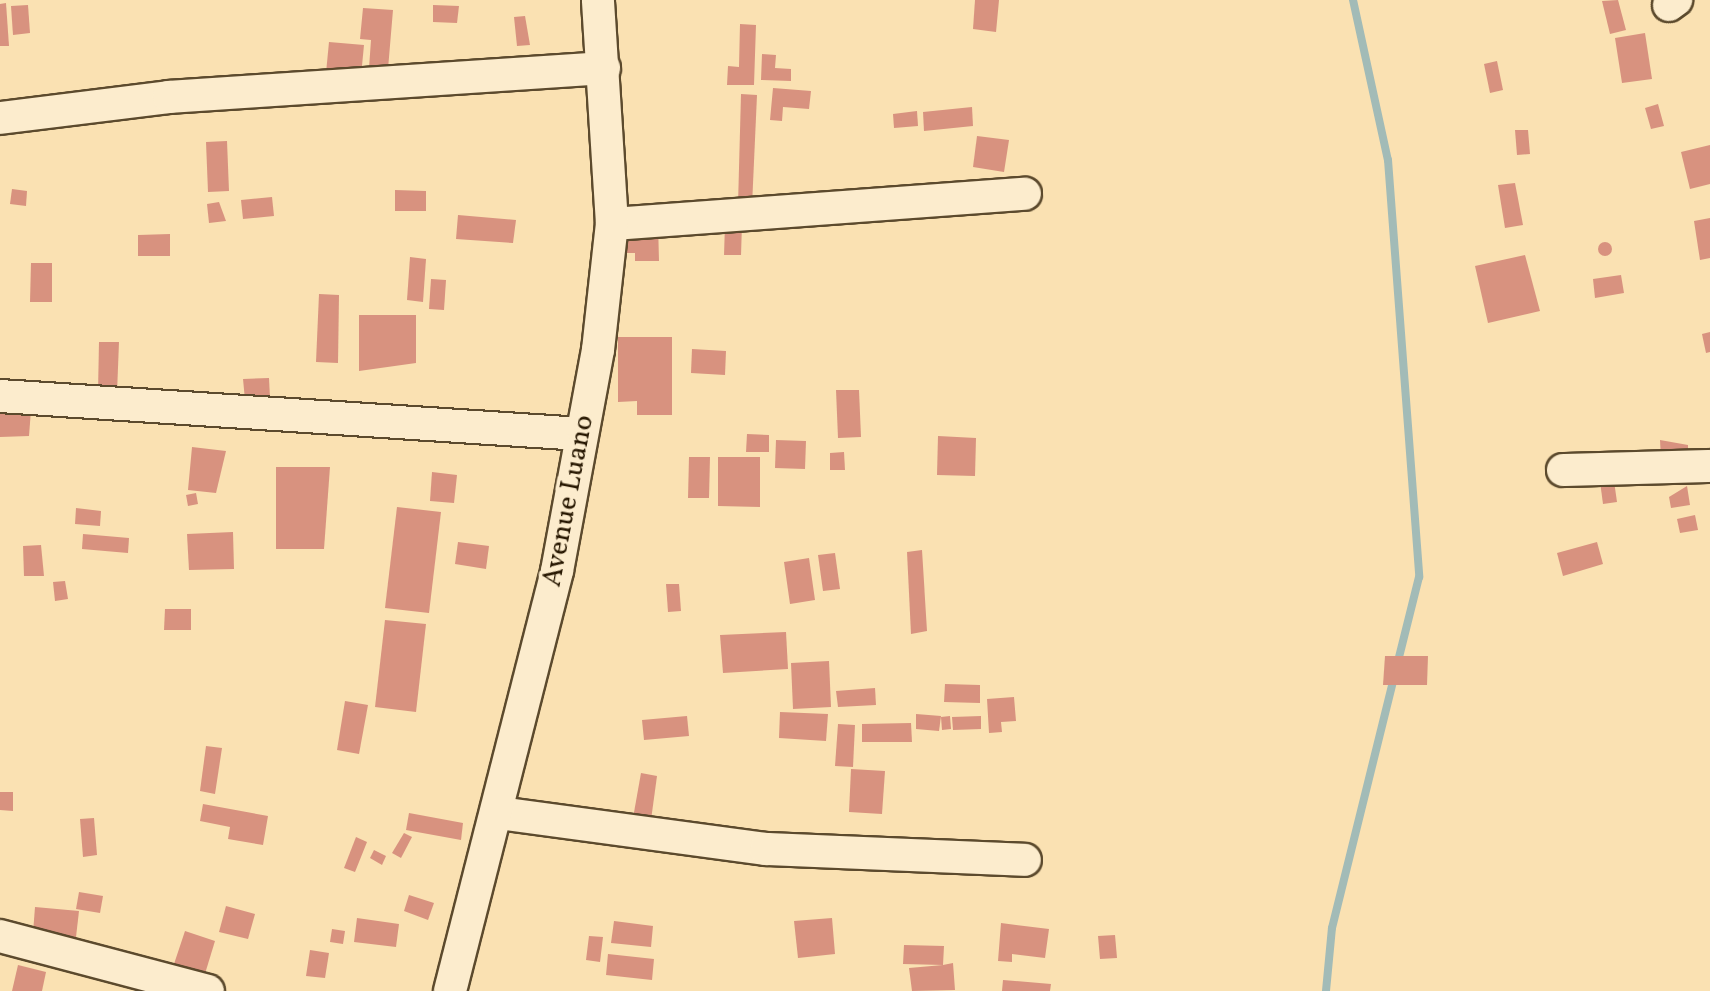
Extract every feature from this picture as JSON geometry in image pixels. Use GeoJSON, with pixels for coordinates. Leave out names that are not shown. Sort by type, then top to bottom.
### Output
{"type":"FeatureCollection","features":[{"type":"Feature","properties":{"kind":"street","name":"Avenue Luano"},"geometry":{"type":"LineString","coordinates":[[450,991],[499,813],[557,571],[581,434],[612,224],[598,0]]}},
{"type":"Feature","properties":{"kind":"street"},"geometry":{"type":"LineString","coordinates":[[0,118],[156,98],[604,68]]}},
{"type":"Feature","properties":{"kind":"street"},"geometry":{"type":"LineString","coordinates":[[612,224],[1025,194]]}},
{"type":"Feature","properties":{"kind":"street"},"geometry":{"type":"LineString","coordinates":[[0,396],[581,434]]}},
{"type":"Feature","properties":{"kind":"street"},"geometry":{"type":"LineString","coordinates":[[1563,470],[1710,466]]}},
{"type":"Feature","properties":{"kind":"street"},"geometry":{"type":"LineString","coordinates":[[499,813],[766,849],[1025,860]]}},
{"type":"Feature","properties":{"kind":"street"},"geometry":{"type":"LineString","coordinates":[[0,936],[208,991]]}},
{"type":"Feature","properties":{"kind":"building"},"geometry":{"type":"Polygon","coordinates":[[[975,0],[999,0],[996,32],[973,29],[975,0]]]}},
{"type":"Feature","properties":{"kind":"building"},"geometry":{"type":"Polygon","coordinates":[[[1618,0],[1626,30],[1610,34],[1602,1],[1618,0]]]}},
{"type":"Feature","properties":{"kind":"building"},"geometry":{"type":"Polygon","coordinates":[[[6,3],[9,46],[0,46],[0,4],[6,3]]]}},
{"type":"Feature","properties":{"kind":"building"},"geometry":{"type":"Polygon","coordinates":[[[28,5],[30,33],[13,35],[11,6],[28,5]]]}},
{"type":"Feature","properties":{"kind":"building"},"geometry":{"type":"Polygon","coordinates":[[[433,5],[459,6],[457,23],[433,22],[433,5]]]}},
{"type":"Feature","properties":{"kind":"building"},"geometry":{"type":"Polygon","coordinates":[[[363,8],[393,10],[388,69],[369,68],[371,40],[360,39],[363,8]]]}},
{"type":"Feature","properties":{"kind":"building"},"geometry":{"type":"Polygon","coordinates":[[[525,16],[530,45],[517,46],[514,17],[525,16]]]}},
{"type":"Feature","properties":{"kind":"building"},"geometry":{"type":"Polygon","coordinates":[[[740,24],[756,25],[754,85],[727,85],[728,66],[739,67],[740,24]]]}},
{"type":"Feature","properties":{"kind":"building"},"geometry":{"type":"Polygon","coordinates":[[[1645,33],[1652,79],[1622,83],[1615,38],[1645,33]]]}},
{"type":"Feature","properties":{"kind":"building"},"geometry":{"type":"Polygon","coordinates":[[[329,42],[364,45],[361,76],[326,73],[329,42]]]}},
{"type":"Feature","properties":{"kind":"building"},"geometry":{"type":"Polygon","coordinates":[[[762,54],[776,55],[775,68],[791,69],[791,81],[761,80],[762,54]]]}},
{"type":"Feature","properties":{"kind":"building"},"geometry":{"type":"Polygon","coordinates":[[[1497,61],[1503,90],[1490,93],[1484,64],[1497,61]]]}},
{"type":"Feature","properties":{"kind":"building"},"geometry":{"type":"Polygon","coordinates":[[[773,88],[811,91],[809,109],[783,107],[782,121],[770,120],[773,88]]]}},
{"type":"Feature","properties":{"kind":"building"},"geometry":{"type":"Polygon","coordinates":[[[741,94],[757,95],[752,206],[738,205],[741,94]]]}},
{"type":"Feature","properties":{"kind":"building"},"geometry":{"type":"Polygon","coordinates":[[[1658,104],[1664,126],[1651,129],[1645,108],[1658,104]]]}},
{"type":"Feature","properties":{"kind":"building"},"geometry":{"type":"Polygon","coordinates":[[[972,107],[973,126],[924,131],[923,112],[972,107]]]}},
{"type":"Feature","properties":{"kind":"building"},"geometry":{"type":"Polygon","coordinates":[[[917,111],[918,126],[894,128],[893,114],[917,111]]]}},
{"type":"Feature","properties":{"kind":"building"},"geometry":{"type":"Polygon","coordinates":[[[1515,130],[1528,130],[1530,154],[1517,155],[1515,130]]]}},
{"type":"Feature","properties":{"kind":"building"},"geometry":{"type":"Polygon","coordinates":[[[977,136],[1009,140],[1004,172],[973,167],[977,136]]]}},
{"type":"Feature","properties":{"kind":"building"},"geometry":{"type":"Polygon","coordinates":[[[227,141],[229,191],[208,192],[206,142],[227,141]]]}},
{"type":"Feature","properties":{"kind":"building"},"geometry":{"type":"Polygon","coordinates":[[[1710,145],[1710,184],[1690,189],[1681,152],[1710,145]]]}},
{"type":"Feature","properties":{"kind":"building"},"geometry":{"type":"Polygon","coordinates":[[[1515,183],[1523,225],[1505,228],[1498,185],[1515,183]]]}},
{"type":"Feature","properties":{"kind":"building"},"geometry":{"type":"Polygon","coordinates":[[[12,189],[27,191],[26,206],[10,204],[12,189]]]}},
{"type":"Feature","properties":{"kind":"building"},"geometry":{"type":"Polygon","coordinates":[[[395,190],[426,191],[426,211],[395,211],[395,190]]]}},
{"type":"Feature","properties":{"kind":"building"},"geometry":{"type":"Polygon","coordinates":[[[272,197],[274,216],[243,219],[241,200],[272,197]]]}},
{"type":"Feature","properties":{"kind":"building"},"geometry":{"type":"Polygon","coordinates":[[[219,202],[226,221],[209,223],[207,204],[219,202]]]}},
{"type":"Feature","properties":{"kind":"building"},"geometry":{"type":"Polygon","coordinates":[[[458,215],[516,220],[513,243],[456,239],[458,215]]]}},
{"type":"Feature","properties":{"kind":"building"},"geometry":{"type":"Polygon","coordinates":[[[1710,218],[1710,258],[1700,260],[1694,221],[1710,218]]]}},
{"type":"Feature","properties":{"kind":"building"},"geometry":{"type":"Polygon","coordinates":[[[658,222],[659,261],[635,261],[635,253],[624,253],[623,223],[658,222]]]}},
{"type":"Feature","properties":{"kind":"building"},"geometry":{"type":"Polygon","coordinates":[[[725,223],[742,223],[741,255],[724,255],[725,223]]]}},
{"type":"Feature","properties":{"kind":"building"},"geometry":{"type":"Polygon","coordinates":[[[170,234],[170,256],[138,256],[138,235],[170,234]]]}},
{"type":"Feature","properties":{"kind":"building"},"geometry":{"type":"Polygon","coordinates":[[[1605,242],[1610,244],[1610,254],[1605,256],[1600,254],[1598,249],[1600,244],[1605,242]]]}},
{"type":"Feature","properties":{"kind":"building"},"geometry":{"type":"Polygon","coordinates":[[[1525,255],[1540,311],[1488,323],[1475,266],[1525,255]]]}},
{"type":"Feature","properties":{"kind":"building"},"geometry":{"type":"Polygon","coordinates":[[[410,257],[426,259],[423,302],[407,300],[410,257]]]}},
{"type":"Feature","properties":{"kind":"building"},"geometry":{"type":"Polygon","coordinates":[[[31,263],[52,263],[52,302],[30,302],[31,263]]]}},
{"type":"Feature","properties":{"kind":"building"},"geometry":{"type":"Polygon","coordinates":[[[1621,275],[1624,293],[1595,298],[1593,279],[1621,275]]]}},
{"type":"Feature","properties":{"kind":"building"},"geometry":{"type":"Polygon","coordinates":[[[431,279],[446,280],[444,310],[429,309],[431,279]]]}},
{"type":"Feature","properties":{"kind":"building"},"geometry":{"type":"Polygon","coordinates":[[[319,294],[339,295],[338,363],[316,362],[319,294]]]}},
{"type":"Feature","properties":{"kind":"building"},"geometry":{"type":"Polygon","coordinates":[[[359,315],[416,315],[416,363],[359,371],[359,315]]]}},
{"type":"Feature","properties":{"kind":"building"},"geometry":{"type":"Polygon","coordinates":[[[1710,332],[1710,352],[1706,353],[1702,334],[1710,332]]]}},
{"type":"Feature","properties":{"kind":"building"},"geometry":{"type":"Polygon","coordinates":[[[618,337],[672,337],[672,415],[637,415],[637,401],[618,402],[618,337]]]}},
{"type":"Feature","properties":{"kind":"building"},"geometry":{"type":"Polygon","coordinates":[[[99,342],[119,342],[117,393],[98,392],[99,342]]]}},
{"type":"Feature","properties":{"kind":"building"},"geometry":{"type":"Polygon","coordinates":[[[692,349],[726,351],[725,375],[691,373],[692,349]]]}},
{"type":"Feature","properties":{"kind":"building"},"geometry":{"type":"Polygon","coordinates":[[[269,378],[270,398],[245,400],[243,379],[269,378]]]}},
{"type":"Feature","properties":{"kind":"building"},"geometry":{"type":"Polygon","coordinates":[[[836,390],[859,390],[861,437],[838,438],[836,390]]]}},
{"type":"Feature","properties":{"kind":"building"},"geometry":{"type":"Polygon","coordinates":[[[0,410],[31,410],[29,436],[0,437],[0,410]]]}},
{"type":"Feature","properties":{"kind":"building"},"geometry":{"type":"Polygon","coordinates":[[[747,434],[769,435],[769,452],[746,452],[747,434]]]}},
{"type":"Feature","properties":{"kind":"building"},"geometry":{"type":"Polygon","coordinates":[[[938,436],[976,438],[975,476],[937,475],[938,436]]]}},
{"type":"Feature","properties":{"kind":"building"},"geometry":{"type":"Polygon","coordinates":[[[776,440],[806,441],[805,469],[775,468],[776,440]]]}},
{"type":"Feature","properties":{"kind":"building"},"geometry":{"type":"Polygon","coordinates":[[[1660,440],[1688,445],[1688,458],[1661,459],[1660,440]]]}},
{"type":"Feature","properties":{"kind":"building"},"geometry":{"type":"Polygon","coordinates":[[[192,447],[226,451],[216,493],[188,490],[192,447]]]}},
{"type":"Feature","properties":{"kind":"building"},"geometry":{"type":"Polygon","coordinates":[[[844,452],[845,470],[830,470],[830,453],[844,452]]]}},
{"type":"Feature","properties":{"kind":"building"},"geometry":{"type":"Polygon","coordinates":[[[689,457],[710,457],[709,498],[688,498],[689,457]]]}},
{"type":"Feature","properties":{"kind":"building"},"geometry":{"type":"Polygon","coordinates":[[[718,457],[760,457],[760,507],[718,506],[718,457]]]}},
{"type":"Feature","properties":{"kind":"building"},"geometry":{"type":"Polygon","coordinates":[[[276,467],[330,467],[324,549],[276,549],[276,467]]]}},
{"type":"Feature","properties":{"kind":"building"},"geometry":{"type":"Polygon","coordinates":[[[432,472],[457,475],[454,503],[430,501],[432,472]]]}},
{"type":"Feature","properties":{"kind":"building"},"geometry":{"type":"Polygon","coordinates":[[[1599,474],[1613,474],[1617,502],[1603,504],[1599,474]]]}},
{"type":"Feature","properties":{"kind":"building"},"geometry":{"type":"Polygon","coordinates":[[[1687,486],[1690,505],[1671,508],[1669,497],[1687,486]]]}},
{"type":"Feature","properties":{"kind":"building"},"geometry":{"type":"Polygon","coordinates":[[[196,493],[198,504],[188,506],[186,495],[196,493]]]}},
{"type":"Feature","properties":{"kind":"building"},"geometry":{"type":"Polygon","coordinates":[[[397,507],[441,512],[429,613],[385,608],[397,507]]]}},
{"type":"Feature","properties":{"kind":"building"},"geometry":{"type":"Polygon","coordinates":[[[76,508],[101,511],[100,526],[75,524],[76,508]]]}},
{"type":"Feature","properties":{"kind":"building"},"geometry":{"type":"Polygon","coordinates":[[[1695,515],[1698,530],[1680,533],[1677,519],[1695,515]]]}},
{"type":"Feature","properties":{"kind":"building"},"geometry":{"type":"Polygon","coordinates":[[[233,532],[234,569],[189,570],[187,534],[233,532]]]}},
{"type":"Feature","properties":{"kind":"building"},"geometry":{"type":"Polygon","coordinates":[[[83,534],[129,538],[128,553],[82,549],[83,534]]]}},
{"type":"Feature","properties":{"kind":"building"},"geometry":{"type":"Polygon","coordinates":[[[458,542],[489,546],[486,569],[455,564],[458,542]]]}},
{"type":"Feature","properties":{"kind":"building"},"geometry":{"type":"Polygon","coordinates":[[[1597,542],[1603,564],[1563,576],[1557,553],[1597,542]]]}},
{"type":"Feature","properties":{"kind":"building"},"geometry":{"type":"Polygon","coordinates":[[[41,545],[44,576],[24,576],[23,546],[41,545]]]}},
{"type":"Feature","properties":{"kind":"building"},"geometry":{"type":"Polygon","coordinates":[[[922,550],[927,631],[911,634],[907,552],[922,550]]]}},
{"type":"Feature","properties":{"kind":"building"},"geometry":{"type":"Polygon","coordinates":[[[835,553],[840,589],[823,591],[818,555],[835,553]]]}},
{"type":"Feature","properties":{"kind":"building"},"geometry":{"type":"Polygon","coordinates":[[[809,558],[815,600],[790,604],[784,562],[809,558]]]}},
{"type":"Feature","properties":{"kind":"building"},"geometry":{"type":"Polygon","coordinates":[[[65,581],[68,599],[55,601],[53,582],[65,581]]]}},
{"type":"Feature","properties":{"kind":"building"},"geometry":{"type":"Polygon","coordinates":[[[666,584],[679,584],[681,611],[668,612],[666,584]]]}},
{"type":"Feature","properties":{"kind":"building"},"geometry":{"type":"Polygon","coordinates":[[[165,609],[191,609],[191,630],[164,630],[165,609]]]}},
{"type":"Feature","properties":{"kind":"building"},"geometry":{"type":"Polygon","coordinates":[[[385,620],[426,624],[416,712],[375,707],[385,620]]]}},
{"type":"Feature","properties":{"kind":"building"},"geometry":{"type":"Polygon","coordinates":[[[786,632],[788,669],[723,673],[720,635],[786,632]]]}},
{"type":"Feature","properties":{"kind":"building"},"geometry":{"type":"Polygon","coordinates":[[[1385,656],[1428,656],[1427,685],[1383,685],[1385,656]]]}},
{"type":"Feature","properties":{"kind":"building"},"geometry":{"type":"Polygon","coordinates":[[[829,661],[831,707],[793,709],[791,663],[829,661]]]}},
{"type":"Feature","properties":{"kind":"building"},"geometry":{"type":"Polygon","coordinates":[[[945,684],[980,685],[980,703],[944,702],[945,684]]]}},
{"type":"Feature","properties":{"kind":"building"},"geometry":{"type":"Polygon","coordinates":[[[875,688],[876,705],[838,707],[836,691],[875,688]]]}},
{"type":"Feature","properties":{"kind":"building"},"geometry":{"type":"Polygon","coordinates":[[[1014,697],[1016,721],[1001,722],[1002,732],[989,733],[987,699],[1014,697]]]}},
{"type":"Feature","properties":{"kind":"building"},"geometry":{"type":"Polygon","coordinates":[[[345,701],[368,705],[359,754],[337,750],[345,701]]]}},
{"type":"Feature","properties":{"kind":"building"},"geometry":{"type":"Polygon","coordinates":[[[780,712],[828,714],[826,741],[779,738],[780,712]]]}},
{"type":"Feature","properties":{"kind":"building"},"geometry":{"type":"Polygon","coordinates":[[[916,714],[941,716],[939,731],[916,729],[916,714]]]}},
{"type":"Feature","properties":{"kind":"building"},"geometry":{"type":"Polygon","coordinates":[[[687,716],[689,736],[644,740],[642,720],[687,716]]]}},
{"type":"Feature","properties":{"kind":"building"},"geometry":{"type":"Polygon","coordinates":[[[950,716],[951,729],[942,730],[941,717],[950,716]]]}},
{"type":"Feature","properties":{"kind":"building"},"geometry":{"type":"Polygon","coordinates":[[[981,716],[981,729],[953,730],[952,717],[981,716]]]}},
{"type":"Feature","properties":{"kind":"building"},"geometry":{"type":"Polygon","coordinates":[[[911,723],[912,742],[862,742],[862,724],[911,723]]]}},
{"type":"Feature","properties":{"kind":"building"},"geometry":{"type":"Polygon","coordinates":[[[838,724],[855,725],[853,767],[835,766],[838,724]]]}},
{"type":"Feature","properties":{"kind":"building"},"geometry":{"type":"Polygon","coordinates":[[[206,746],[222,748],[215,794],[200,791],[206,746]]]}},
{"type":"Feature","properties":{"kind":"building"},"geometry":{"type":"Polygon","coordinates":[[[851,769],[885,771],[882,814],[849,812],[851,769]]]}},
{"type":"Feature","properties":{"kind":"building"},"geometry":{"type":"Polygon","coordinates":[[[641,773],[657,776],[651,820],[633,818],[641,773]]]}},
{"type":"Feature","properties":{"kind":"building"},"geometry":{"type":"Polygon","coordinates":[[[0,792],[13,792],[13,811],[0,810],[0,792]]]}},
{"type":"Feature","properties":{"kind":"building"},"geometry":{"type":"Polygon","coordinates":[[[203,804],[268,816],[263,845],[228,839],[230,827],[200,821],[203,804]]]}},
{"type":"Feature","properties":{"kind":"building"},"geometry":{"type":"Polygon","coordinates":[[[409,813],[463,823],[461,840],[406,830],[409,813]]]}},
{"type":"Feature","properties":{"kind":"building"},"geometry":{"type":"Polygon","coordinates":[[[94,818],[97,855],[83,857],[80,819],[94,818]]]}},
{"type":"Feature","properties":{"kind":"building"},"geometry":{"type":"Polygon","coordinates":[[[404,833],[412,837],[401,858],[392,853],[404,833]]]}},
{"type":"Feature","properties":{"kind":"building"},"geometry":{"type":"Polygon","coordinates":[[[356,837],[367,842],[355,872],[344,868],[356,837]]]}},
{"type":"Feature","properties":{"kind":"building"},"geometry":{"type":"Polygon","coordinates":[[[374,850],[386,856],[382,865],[370,858],[374,850]]]}},
{"type":"Feature","properties":{"kind":"building"},"geometry":{"type":"Polygon","coordinates":[[[79,892],[103,896],[100,913],[76,909],[79,892]]]}},
{"type":"Feature","properties":{"kind":"building"},"geometry":{"type":"Polygon","coordinates":[[[409,895],[434,903],[428,920],[404,911],[409,895]]]}},
{"type":"Feature","properties":{"kind":"building"},"geometry":{"type":"Polygon","coordinates":[[[226,906],[255,914],[248,939],[219,932],[226,906]]]}},
{"type":"Feature","properties":{"kind":"building"},"geometry":{"type":"Polygon","coordinates":[[[35,907],[79,911],[76,937],[33,933],[35,907]]]}},
{"type":"Feature","properties":{"kind":"building"},"geometry":{"type":"Polygon","coordinates":[[[357,918],[399,924],[396,947],[354,942],[357,918]]]}},
{"type":"Feature","properties":{"kind":"building"},"geometry":{"type":"Polygon","coordinates":[[[832,918],[835,954],[798,958],[794,921],[832,918]]]}},
{"type":"Feature","properties":{"kind":"building"},"geometry":{"type":"Polygon","coordinates":[[[614,921],[653,926],[651,947],[611,943],[614,921]]]}},
{"type":"Feature","properties":{"kind":"building"},"geometry":{"type":"Polygon","coordinates":[[[1001,923],[1049,929],[1045,958],[1012,954],[1012,962],[998,961],[1001,923]]]}},
{"type":"Feature","properties":{"kind":"building"},"geometry":{"type":"Polygon","coordinates":[[[332,929],[345,931],[343,944],[330,942],[332,929]]]}},
{"type":"Feature","properties":{"kind":"building"},"geometry":{"type":"Polygon","coordinates":[[[185,931],[215,941],[204,977],[173,967],[185,931]]]}},
{"type":"Feature","properties":{"kind":"building"},"geometry":{"type":"Polygon","coordinates":[[[1115,935],[1117,958],[1100,959],[1098,936],[1115,935]]]}},
{"type":"Feature","properties":{"kind":"building"},"geometry":{"type":"Polygon","coordinates":[[[589,936],[603,937],[600,962],[586,960],[589,936]]]}},
{"type":"Feature","properties":{"kind":"building"},"geometry":{"type":"Polygon","coordinates":[[[904,945],[944,946],[943,965],[903,964],[904,945]]]}},
{"type":"Feature","properties":{"kind":"building"},"geometry":{"type":"Polygon","coordinates":[[[310,950],[329,953],[325,978],[306,976],[310,950]]]}},
{"type":"Feature","properties":{"kind":"building"},"geometry":{"type":"Polygon","coordinates":[[[608,954],[654,959],[652,980],[606,975],[608,954]]]}},
{"type":"Feature","properties":{"kind":"building"},"geometry":{"type":"Polygon","coordinates":[[[953,963],[955,990],[912,991],[909,968],[953,963]]]}},
{"type":"Feature","properties":{"kind":"building"},"geometry":{"type":"Polygon","coordinates":[[[18,965],[46,972],[42,991],[12,991],[18,965]]]}},
{"type":"Feature","properties":{"kind":"building"},"geometry":{"type":"Polygon","coordinates":[[[1003,980],[1051,984],[1050,991],[1002,991],[1003,980]]]}},
{"type":"Feature","properties":{"kind":"waterway"},"geometry":{"type":"LineString","coordinates":[[1353,0],[1388,160],[1419,577],[1397,665]]}},
{"type":"Feature","properties":{"kind":"waterway"},"geometry":{"type":"LineString","coordinates":[[1326,991],[1332,928],[1394,677]]}}]}
